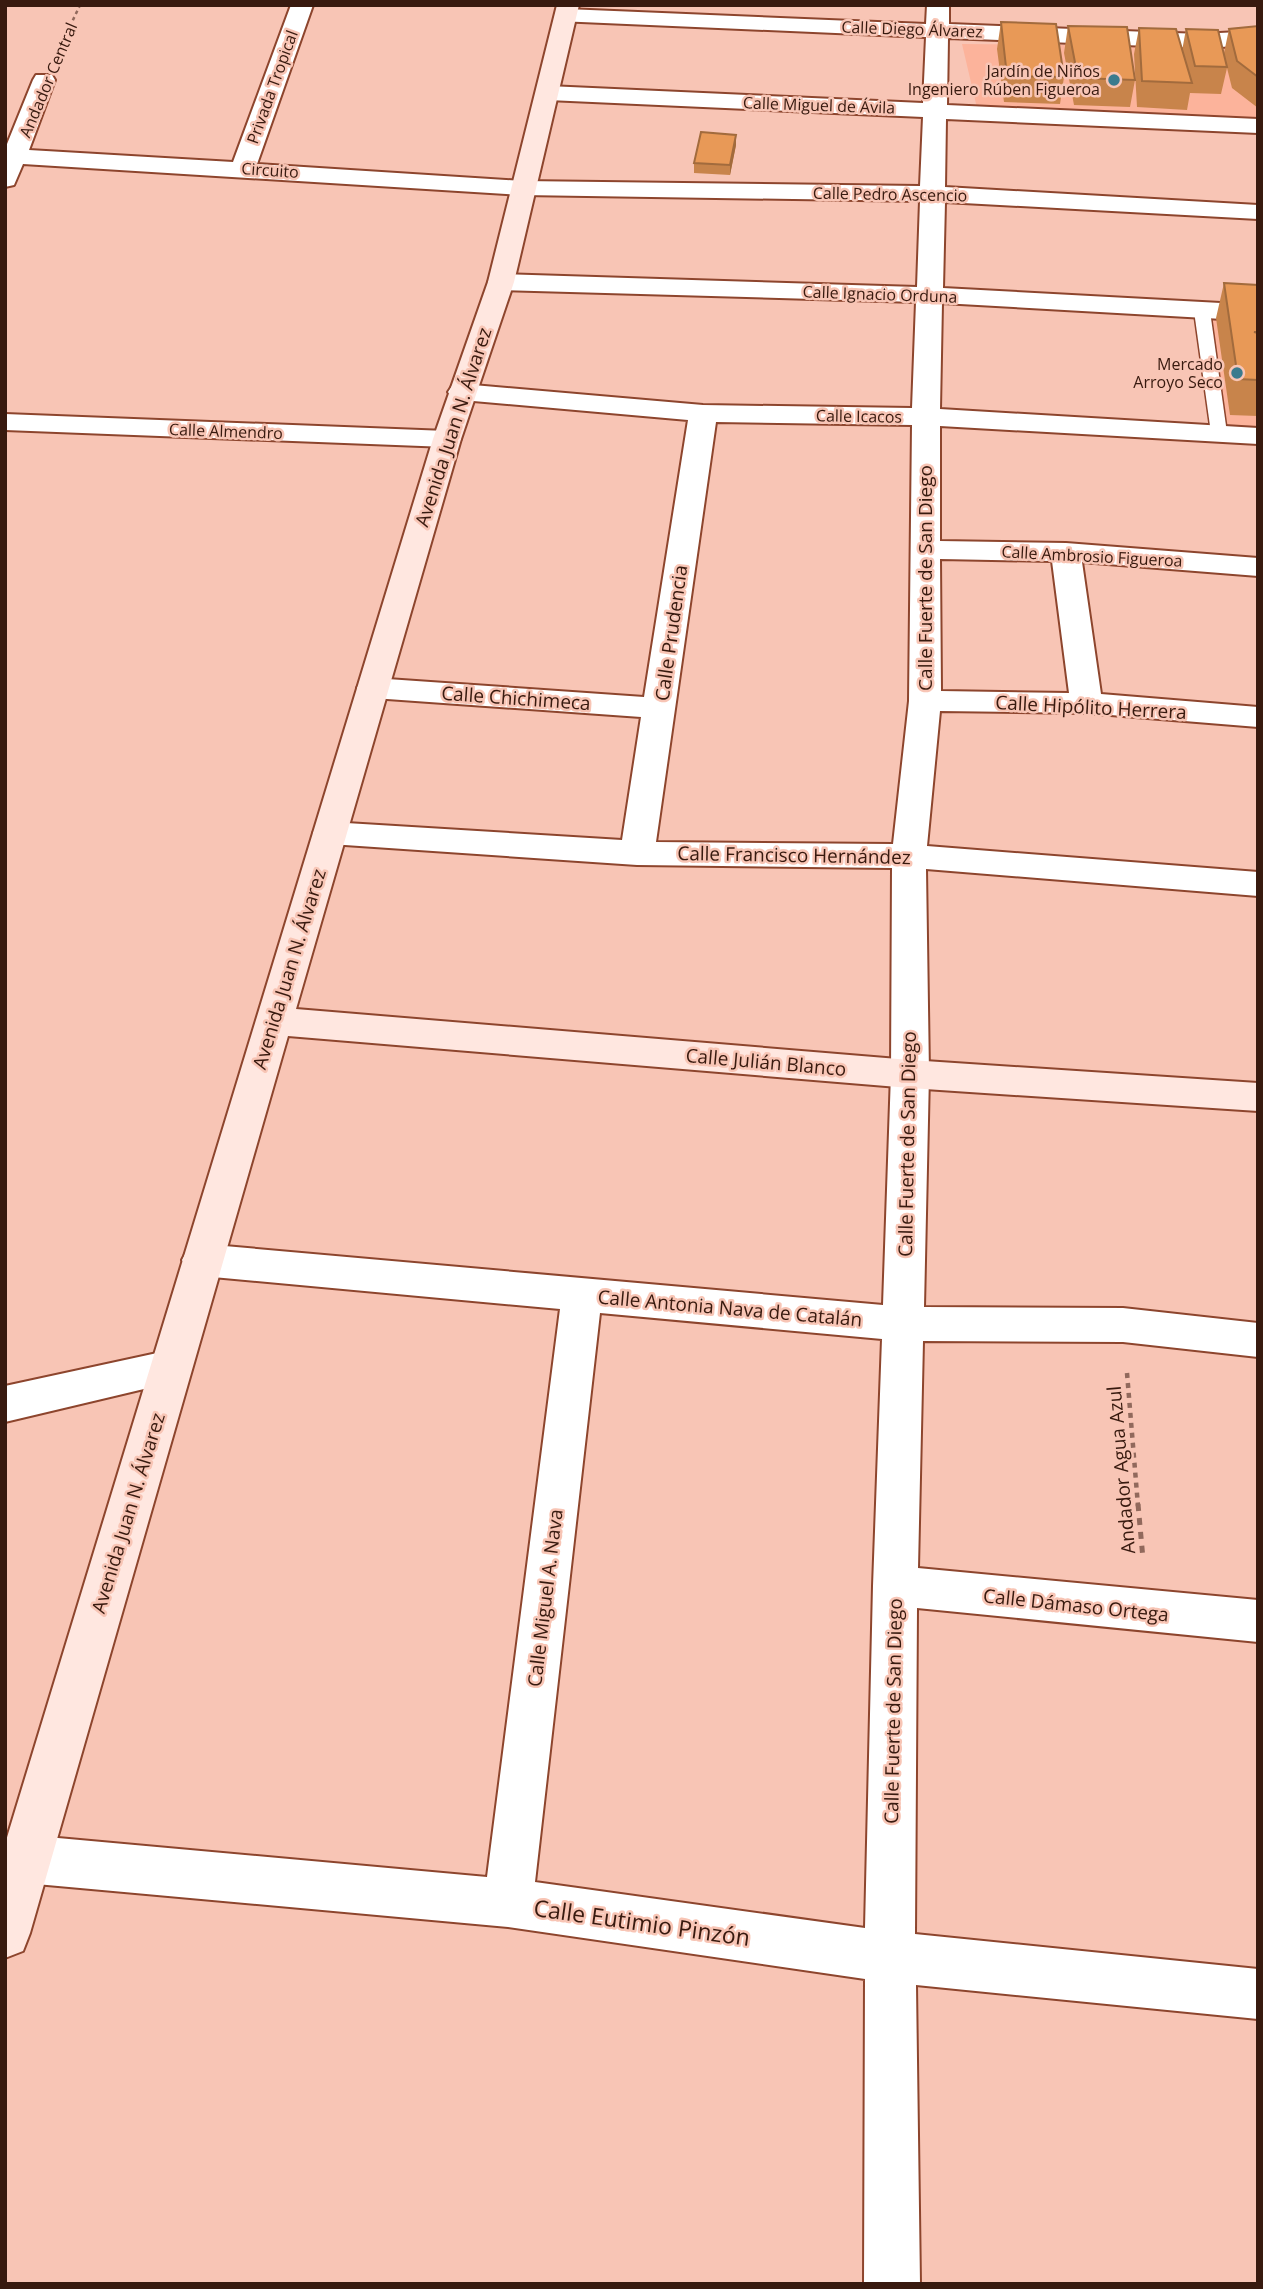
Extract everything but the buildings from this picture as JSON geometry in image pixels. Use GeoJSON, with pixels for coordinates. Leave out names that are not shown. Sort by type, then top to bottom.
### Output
{"type":"FeatureCollection","features":[{"type":"Feature","properties":{"kind":"main road","name":"Avenida Juan N. Álvarez"},"geometry":{"type":"LineString","coordinates":[[5,1933],[447,439],[501,282],[567,11]]}},
{"type":"Feature","properties":{"kind":"main road","name":"Calle Julián Blanco"},"geometry":{"type":"LineString","coordinates":[[274,1021],[910,1074],[1258,1097]]}},
{"type":"Feature","properties":{"kind":"street","name":"Privada Tropical"},"geometry":{"type":"LineString","coordinates":[[243,168],[302,5]]}},
{"type":"Feature","properties":{"kind":"street","name":"Calle Diego Álvarez"},"geometry":{"type":"LineString","coordinates":[[567,11],[938,18],[1200,41],[1258,38]]}},
{"type":"Feature","properties":{"kind":"street","name":"Calle Fuerte de San Diego"},"geometry":{"type":"LineString","coordinates":[[892,2284],[890,1957],[895,1586],[910,1074],[909,856],[925,701],[926,417],[934,194],[933,110],[938,18]]}},
{"type":"Feature","properties":{"kind":"street","name":"Andador Central"},"geometry":{"type":"LineString","coordinates":[[5,180],[17,156],[44,80]]}},
{"type":"Feature","properties":{"kind":"street","name":"Calle Miguel de Ávila"},"geometry":{"type":"LineString","coordinates":[[548,93],[1258,126]]}},
{"type":"Feature","properties":{"kind":"street","name":"Circuito"},"geometry":{"type":"LineString","coordinates":[[17,156],[243,168],[522,188]]}},
{"type":"Feature","properties":{"kind":"street","name":"Calle Pedro Ascencio"},"geometry":{"type":"LineString","coordinates":[[522,188],[934,194],[1258,212]]}},
{"type":"Feature","properties":{"kind":"street","name":"Calle Ignacio Orduna"},"geometry":{"type":"LineString","coordinates":[[501,282],[931,295],[1258,313]]}},
{"type":"Feature","properties":{"kind":"street","name":"Calle Icacos"},"geometry":{"type":"LineString","coordinates":[[462,392],[703,413],[926,417],[1258,436]]}},
{"type":"Feature","properties":{"kind":"street","name":"Calle Prudencia"},"geometry":{"type":"LineString","coordinates":[[637,853],[703,413]]}},
{"type":"Feature","properties":{"kind":"street","name":"Calle Almendro"},"geometry":{"type":"LineString","coordinates":[[5,422],[447,439]]}},
{"type":"Feature","properties":{"kind":"street","name":"Calle Ambrosio Figueroa"},"geometry":{"type":"LineString","coordinates":[[925,550],[1066,552],[1258,567]]}},
{"type":"Feature","properties":{"kind":"street"},"geometry":{"type":"LineString","coordinates":[[1066,552],[1086,703]]}},
{"type":"Feature","properties":{"kind":"street","name":"Calle Chichimeca"},"geometry":{"type":"LineString","coordinates":[[373,688],[659,708]]}},
{"type":"Feature","properties":{"kind":"street","name":"Calle Hipólito Herrera"},"geometry":{"type":"LineString","coordinates":[[925,701],[1086,703],[1258,717]]}},
{"type":"Feature","properties":{"kind":"street","name":"Calle Francisco Hernández"},"geometry":{"type":"LineString","coordinates":[[330,833],[637,853],[909,856],[1258,884]]}},
{"type":"Feature","properties":{"kind":"street","name":"Calle Antonia Nava de Catalán"},"geometry":{"type":"LineString","coordinates":[[202,1260],[904,1324],[1123,1325],[1258,1340]]}},
{"type":"Feature","properties":{"kind":"street","name":"Calle Miguel A. Nava"},"geometry":{"type":"LineString","coordinates":[[508,1903],[582,1294]]}},
{"type":"Feature","properties":{"kind":"street"},"geometry":{"type":"LineString","coordinates":[[5,1404],[171,1367]]}},
{"type":"Feature","properties":{"kind":"street","name":"Calle Dámaso Ortega"},"geometry":{"type":"LineString","coordinates":[[895,1586],[1258,1621]]}},
{"type":"Feature","properties":{"kind":"street","name":"Calle Eutimio Pinzón"},"geometry":{"type":"LineString","coordinates":[[25,1859],[508,1903],[890,1957],[1258,1994]]}},
{"type":"Feature","properties":{"kind":"lane"},"geometry":{"type":"LineString","coordinates":[[1202,311],[1219,433]]}},
{"type":"Feature","properties":{"kind":"path","name":"Andador Central"},"geometry":{"type":"LineString","coordinates":[[44,80],[80,5]]}},
{"type":"Feature","properties":{"kind":"path","name":"Andador Agua Azul"},"geometry":{"type":"LineString","coordinates":[[1123,1325],[1148,1612]]}},
{"type":"Feature","properties":{"kind":"shaded area","name":"Jardín de Niños Ingeniero Rúben Figueroa"},"geometry":{"type":"Polygon","coordinates":[[[962,44],[1252,47],[1258,52],[1258,119],[977,108],[962,44]]]}},
{"type":"Feature","properties":{"kind":"shaded area","name":"Mercado Arroyo Seco"},"geometry":{"type":"Polygon","coordinates":[[[1210,314],[1258,317],[1258,431],[1223,429],[1210,314]]]}},
{"type":"Feature","properties":{"kind":"place","name":"Jardín de Niños Ingeniero Rúben Figueroa"},"geometry":{"type":"Point","coordinates":[1114,80]}},
{"type":"Feature","properties":{"kind":"place","name":"Mercado Arroyo Seco"},"geometry":{"type":"Point","coordinates":[1237,373]}}]}
